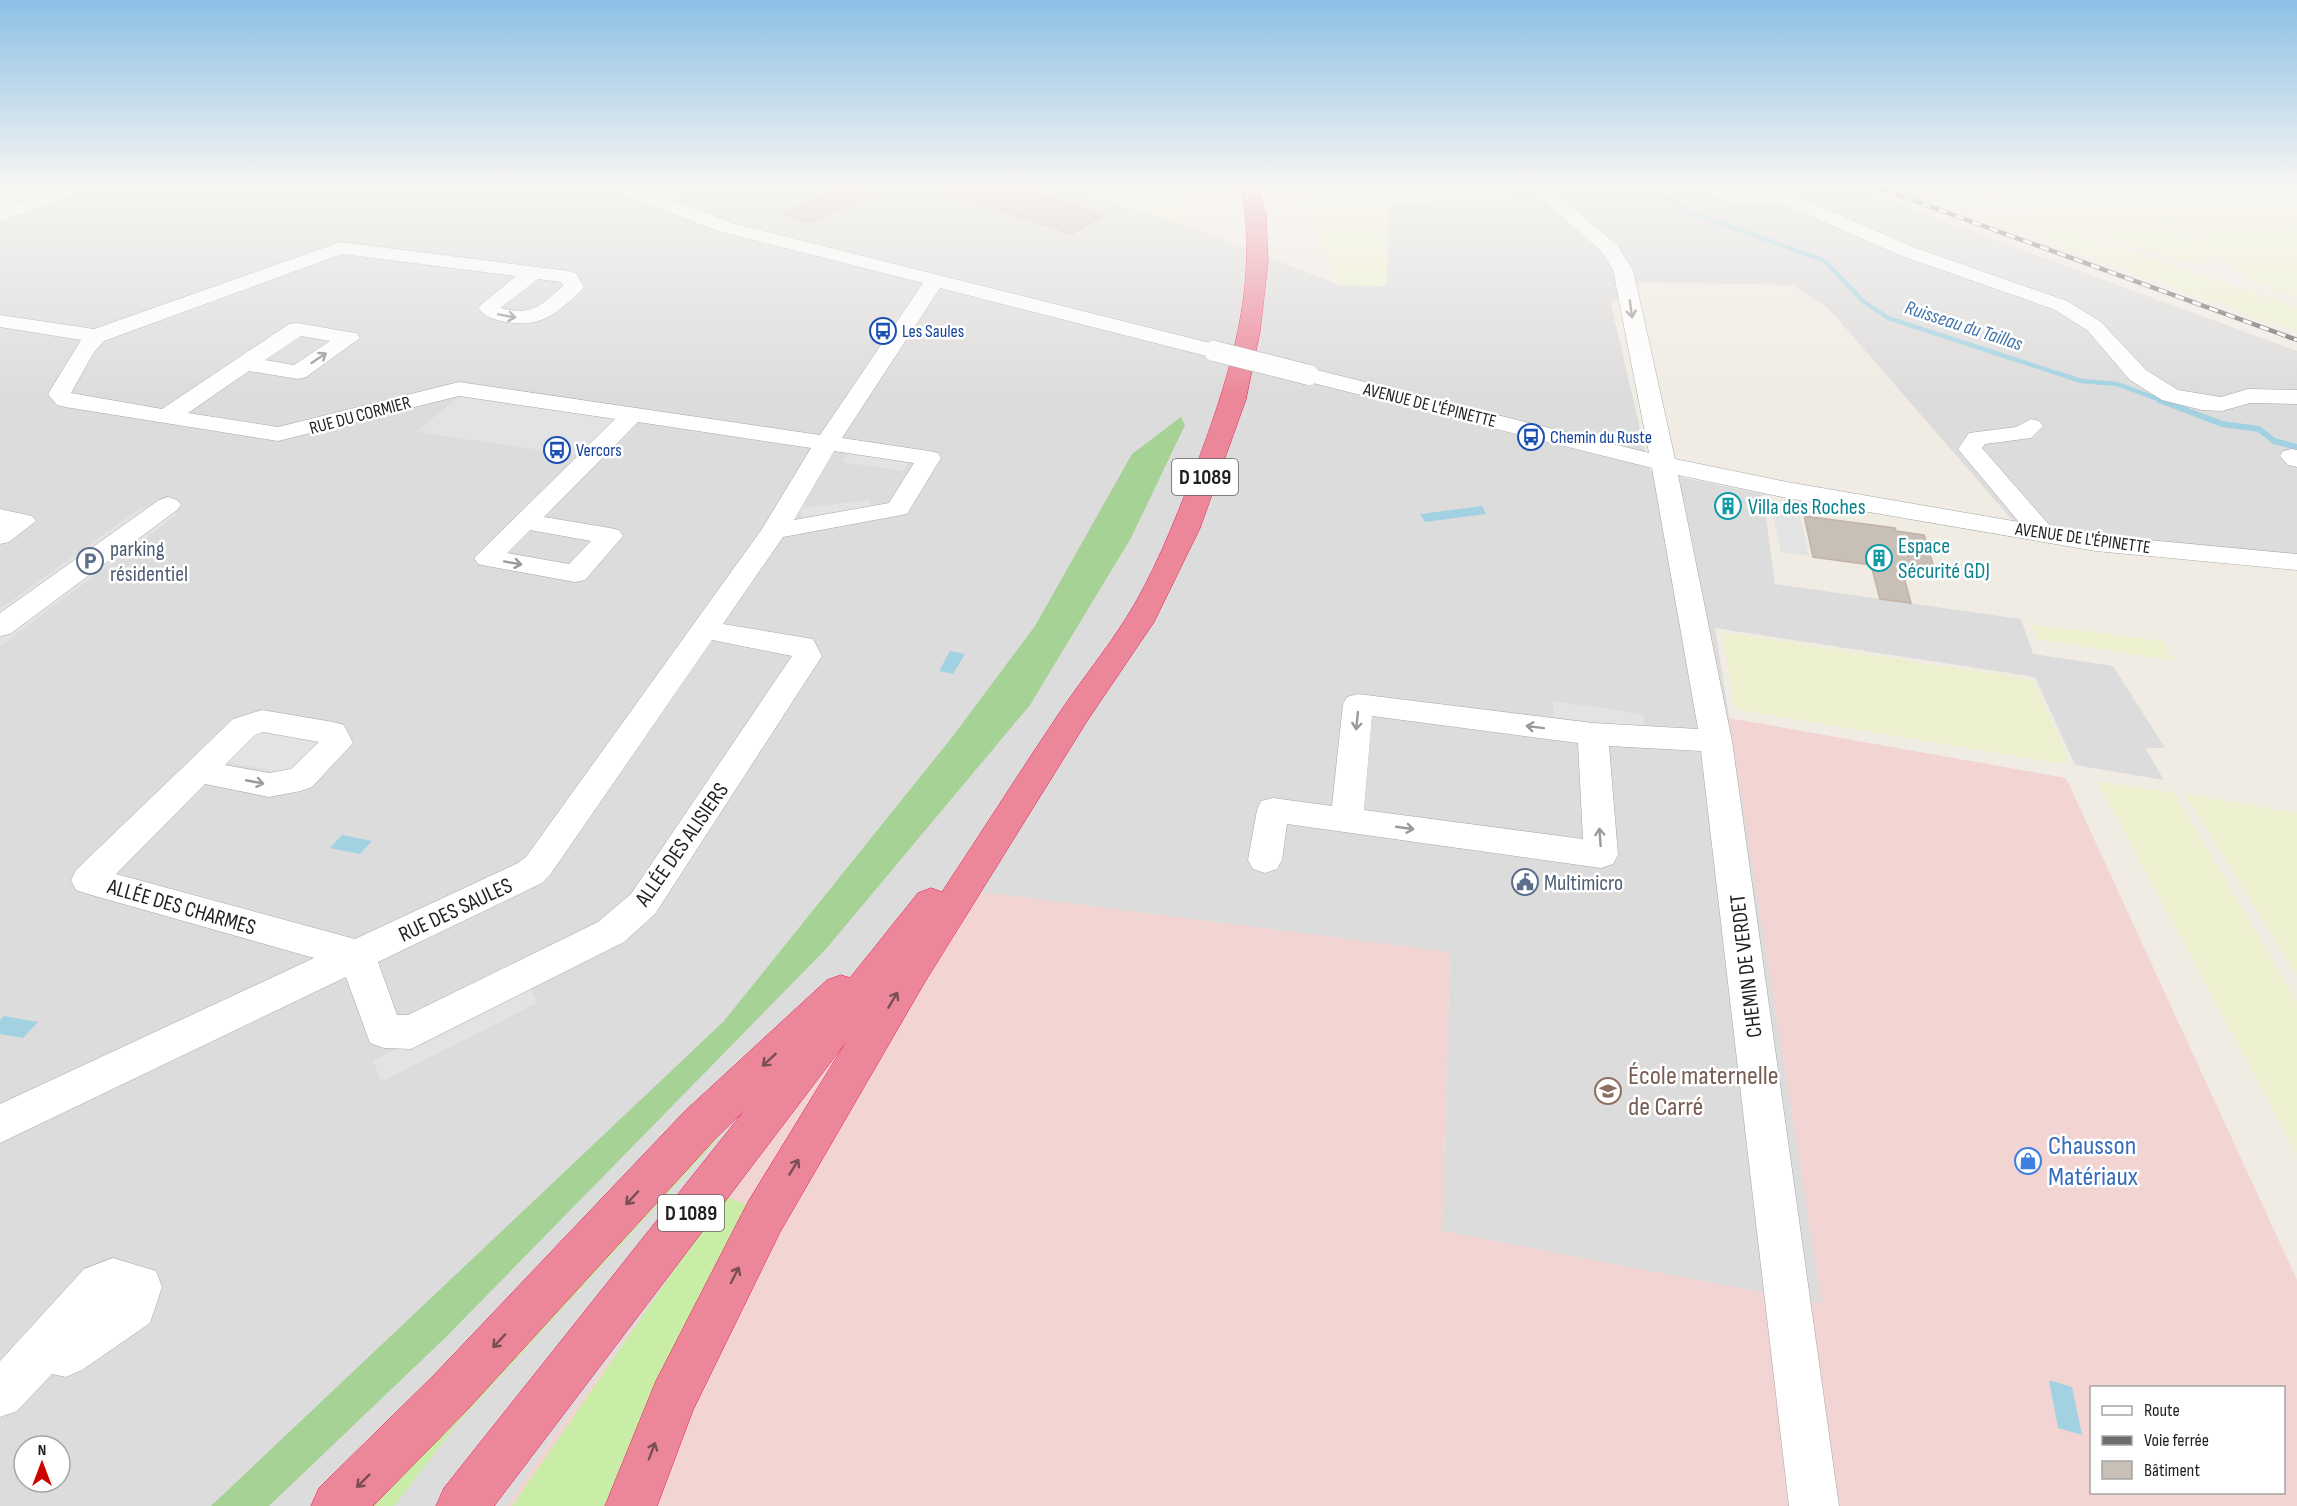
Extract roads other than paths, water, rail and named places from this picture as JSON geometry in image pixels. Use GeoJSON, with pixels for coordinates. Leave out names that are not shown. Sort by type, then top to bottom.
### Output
{"type":"FeatureCollection","features":[{"type":"Feature","properties":{"kind":"highway","name":"D 1089"},"geometry":{"type":"LineString","coordinates":[[462,1506],[919,919],[1076,713],[1139,622],[1186,528],[1234,399],[1249,331],[1258,255]]}},
{"type":"Feature","properties":{"kind":"highway"},"geometry":{"type":"LineString","coordinates":[[631,1506],[673,1398],[764,1217],[912,969],[1076,713]]}},
{"type":"Feature","properties":{"kind":"highway"},"geometry":{"type":"LineString","coordinates":[[338,1506],[451,1392],[700,1125],[919,919]]}},
{"type":"Feature","properties":{"kind":"street"},"geometry":{"type":"LineString","coordinates":[[0,321],[96,336],[320,255]]}},
{"type":"Feature","properties":{"kind":"street"},"geometry":{"type":"LineString","coordinates":[[399,255],[534,272]]}},
{"type":"Feature","properties":{"kind":"street","name":"AVENUE DE L'ÉPINETTE"},"geometry":{"type":"LineString","coordinates":[[834,255],[1664,464],[1787,490],[2096,543],[2297,562]]}},
{"type":"Feature","properties":{"kind":"street"},"geometry":{"type":"LineString","coordinates":[[1614,255],[1623,270],[1628,286],[1636,341],[1664,464]]}},
{"type":"Feature","properties":{"kind":"street"},"geometry":{"type":"LineString","coordinates":[[1915,255],[2060,305],[2094,326],[2138,375],[2170,395],[2202,403],[2222,404],[2248,396],[2272,394],[2297,397]]}},
{"type":"Feature","properties":{"kind":"street","name":"RUE DES SAULES"},"geometry":{"type":"LineString","coordinates":[[0,1124],[530,873],[538,866],[774,531],[827,442],[934,281]]}},
{"type":"Feature","properties":{"kind":"street","name":"RUE DU CORMIER"},"geometry":{"type":"LineString","coordinates":[[96,336],[84,350],[59,394],[65,400],[278,434],[459,389],[827,442]]}},
{"type":"Feature","properties":{"kind":"street"},"geometry":{"type":"LineString","coordinates":[[167,416],[244,364]]}},
{"type":"Feature","properties":{"kind":"street"},"geometry":{"type":"LineString","coordinates":[[524,521],[633,414]]}},
{"type":"Feature","properties":{"kind":"street"},"geometry":{"type":"LineString","coordinates":[[2031,426],[2023,433],[1977,438],[1970,449],[2043,534]]}},
{"type":"Feature","properties":{"kind":"street"},"geometry":{"type":"LineString","coordinates":[[774,531],[898,509],[929,458],[827,442]]}},
{"type":"Feature","properties":{"kind":"street","name":"CHEMIN DE VERDET"},"geometry":{"type":"LineString","coordinates":[[1664,464],[1716,741],[1814,1506]]}},
{"type":"Feature","properties":{"kind":"street"},"geometry":{"type":"LineString","coordinates":[[0,627],[168,505]]}},
{"type":"Feature","properties":{"kind":"street"},"geometry":{"type":"LineString","coordinates":[[0,517],[23,521],[0,536]]}},
{"type":"Feature","properties":{"kind":"street","name":"ALLÉE DES ALISIERS"},"geometry":{"type":"LineString","coordinates":[[357,955],[384,1031],[411,1032],[611,932],[643,904],[807,656],[803,646],[705,630]]}},
{"type":"Feature","properties":{"kind":"street"},"geometry":{"type":"LineString","coordinates":[[1347,820],[1359,704],[1593,734],[1716,741]]}},
{"type":"Feature","properties":{"kind":"street"},"geometry":{"type":"LineString","coordinates":[[1265,860],[1273,810],[1601,855],[1593,734]]}},
{"type":"Feature","properties":{"kind":"street","name":"ALLÉE DES CHARMES"},"geometry":{"type":"LineString","coordinates":[[197,771],[88,880],[357,955]]}},
{"type":"Feature","properties":{"kind":"street"},"geometry":{"type":"LineString","coordinates":[[0,1394],[44,1349]]}},
{"type":"Feature","properties":{"kind":"water"},"geometry":{"type":"Polygon","coordinates":[[[1482,506],[1486,514],[1425,522],[1420,514],[1482,506]]]}},
{"type":"Feature","properties":{"kind":"water"},"geometry":{"type":"Polygon","coordinates":[[[950,651],[965,654],[953,674],[939,671],[950,651]]]}},
{"type":"Feature","properties":{"kind":"water"},"geometry":{"type":"Polygon","coordinates":[[[342,835],[372,841],[360,854],[330,848],[342,835]]]}},
{"type":"Feature","properties":{"kind":"water"},"geometry":{"type":"Polygon","coordinates":[[[4,1016],[38,1022],[23,1038],[0,1034],[0,1020],[4,1016]]]}},
{"type":"Feature","properties":{"kind":"water"},"geometry":{"type":"Polygon","coordinates":[[[2049,1380],[2072,1387],[2082,1435],[2058,1428],[2049,1380]]]}},
{"type":"Feature","properties":{"kind":"waterway","name":"Ruisseau du Taillas"},"geometry":{"type":"LineString","coordinates":[[1809,255],[1825,261],[1863,301],[1888,318],[2081,381],[2117,384],[2163,401]]}},
{"type":"Feature","properties":{"kind":"waterway","name":"Ruisseau du Taillas"},"geometry":{"type":"LineString","coordinates":[[2159,400],[2222,424],[2259,429],[2274,441],[2297,447]]}},
{"type":"Feature","properties":{"kind":"railway"},"geometry":{"type":"LineString","coordinates":[[2064,255],[2297,340]]}},
{"type":"Feature","properties":{"kind":"place","name":"Les Saules"},"geometry":{"type":"Point","coordinates":[883,331]}},
{"type":"Feature","properties":{"kind":"place","name":"Chemin du Ruste"},"geometry":{"type":"Point","coordinates":[1531,437]}},
{"type":"Feature","properties":{"kind":"place","name":"Vercors"},"geometry":{"type":"Point","coordinates":[557,450]}},
{"type":"Feature","properties":{"kind":"place","name":"Villa des Roches"},"geometry":{"type":"Point","coordinates":[1728,506]}},
{"type":"Feature","properties":{"kind":"place","name":"Espace Sécurité GDJ"},"geometry":{"type":"Point","coordinates":[1879,558]}},
{"type":"Feature","properties":{"kind":"place","name":"parking résidentiel"},"geometry":{"type":"Point","coordinates":[90,561]}},
{"type":"Feature","properties":{"kind":"place","name":"Multimicro"},"geometry":{"type":"Point","coordinates":[1525,882]}},
{"type":"Feature","properties":{"kind":"place","name":"École maternelle de Carré"},"geometry":{"type":"Point","coordinates":[1608,1091]}},
{"type":"Feature","properties":{"kind":"place","name":"Chausson Matériaux"},"geometry":{"type":"Point","coordinates":[2028,1161]}}]}
